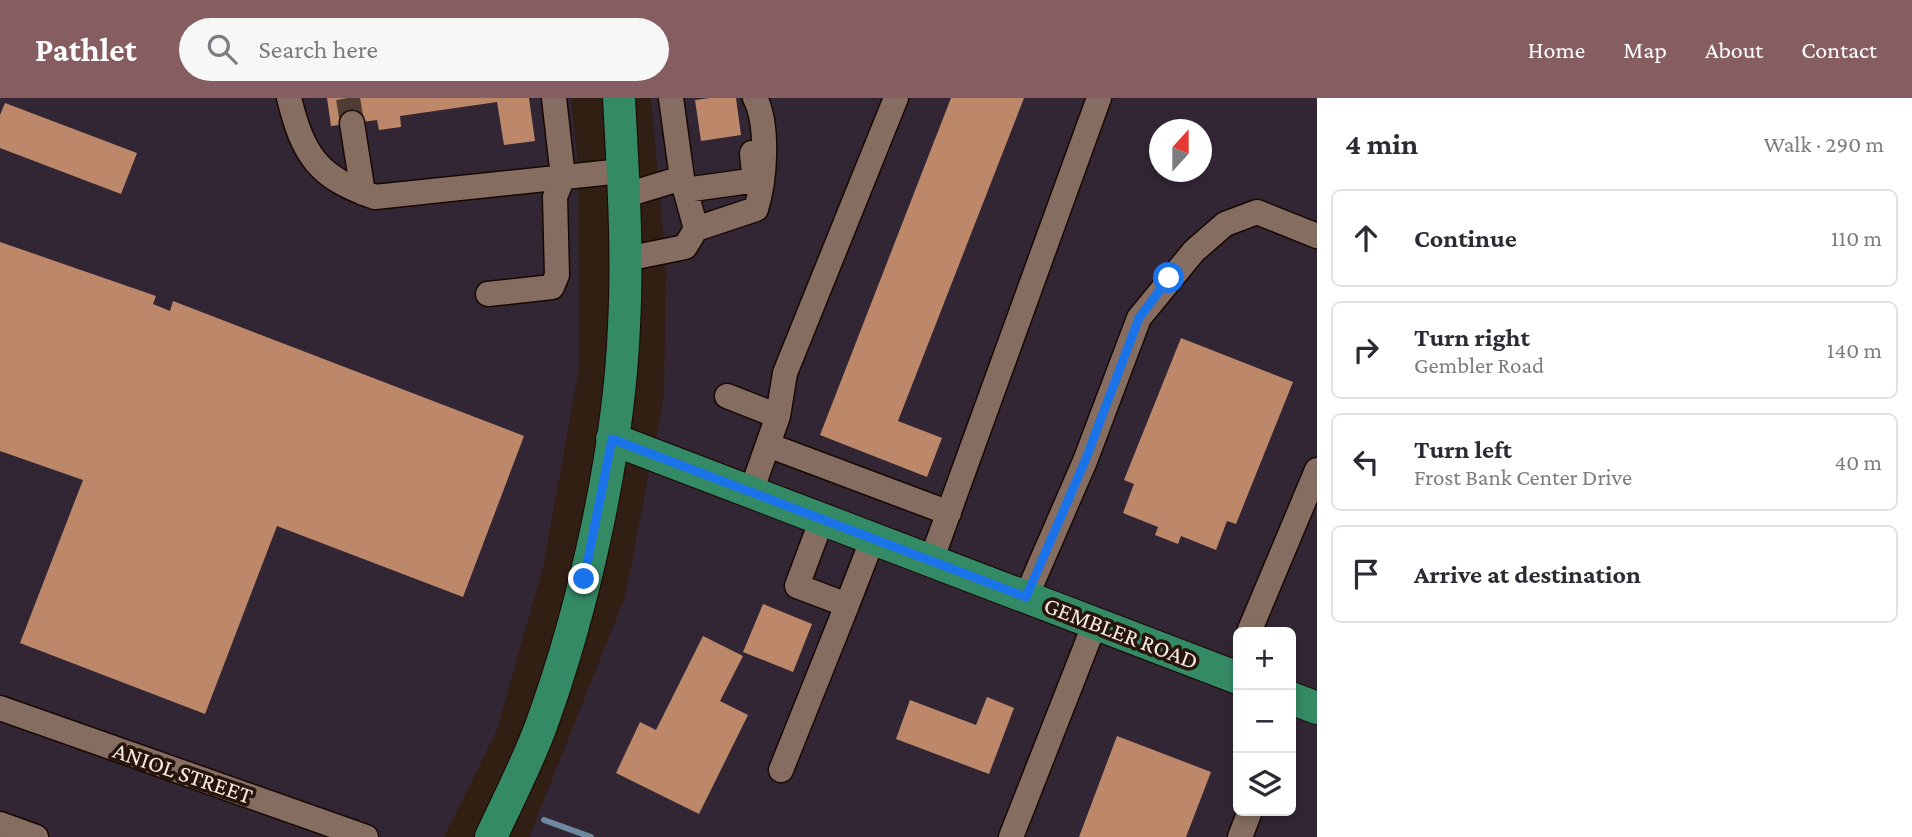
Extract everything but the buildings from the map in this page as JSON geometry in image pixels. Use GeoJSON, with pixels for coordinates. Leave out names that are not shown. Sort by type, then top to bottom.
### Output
{"type":"FeatureCollection","features":[{"type":"Feature","properties":{"kind":"main road"},"geometry":{"type":"LineString","coordinates":[[491,837],[540,728],[558,674],[584,579],[612,439],[624,329],[626,259],[619,98]]}},
{"type":"Feature","properties":{"kind":"main road","name":"GEMBLER ROAD"},"geometry":{"type":"LineString","coordinates":[[612,439],[1095,623],[1233,669]]}},
{"type":"Feature","properties":{"kind":"lane"},"geometry":{"type":"LineString","coordinates":[[289,98],[297,130],[315,163],[344,187],[375,197],[563,177],[623,183],[750,181],[754,173],[752,135],[761,125]]}},
{"type":"Feature","properties":{"kind":"lane"},"geometry":{"type":"LineString","coordinates":[[488,294],[552,287],[557,275],[555,197],[563,177],[554,98]]}},
{"type":"Feature","properties":{"kind":"lane"},"geometry":{"type":"LineString","coordinates":[[671,98],[684,184],[696,229]]}},
{"type":"Feature","properties":{"kind":"lane"},"geometry":{"type":"LineString","coordinates":[[626,259],[685,247],[696,229],[756,209],[765,183],[761,125],[755,98]]}},
{"type":"Feature","properties":{"kind":"lane"},"geometry":{"type":"LineString","coordinates":[[751,492],[778,416],[785,373],[896,98]]}},
{"type":"Feature","properties":{"kind":"lane"},"geometry":{"type":"LineString","coordinates":[[931,561],[1099,98]]}},
{"type":"Feature","properties":{"kind":"lane"},"geometry":{"type":"LineString","coordinates":[[352,123],[363,193]]}},
{"type":"Feature","properties":{"kind":"lane"},"geometry":{"type":"LineString","coordinates":[[1026,597],[1085,461],[1139,318],[1194,251],[1225,224],[1256,212],[1317,236]]}},
{"type":"Feature","properties":{"kind":"lane"},"geometry":{"type":"LineString","coordinates":[[727,396],[778,416]]}},
{"type":"Feature","properties":{"kind":"lane"},"geometry":{"type":"LineString","coordinates":[[768,445],[949,513]]}},
{"type":"Feature","properties":{"kind":"lane"},"geometry":{"type":"LineString","coordinates":[[1251,627],[1317,470]]}},
{"type":"Feature","properties":{"kind":"lane"},"geometry":{"type":"LineString","coordinates":[[822,519],[797,586],[847,605]]}},
{"type":"Feature","properties":{"kind":"lane"},"geometry":{"type":"LineString","coordinates":[[781,770],[873,538]]}},
{"type":"Feature","properties":{"kind":"lane"},"geometry":{"type":"LineString","coordinates":[[1011,837],[1095,623]]}},
{"type":"Feature","properties":{"kind":"lane","name":"ANIOL STREET"},"geometry":{"type":"LineString","coordinates":[[0,708],[366,837]]}},
{"type":"Feature","properties":{"kind":"lane"},"geometry":{"type":"LineString","coordinates":[[1240,837],[1248,816]]}},
{"type":"Feature","properties":{"kind":"lane"},"geometry":{"type":"LineString","coordinates":[[0,824],[36,837]]}},
{"type":"Feature","properties":{"kind":"shaded area"},"geometry":{"type":"Polygon","coordinates":[[[0,98],[571,98],[578,165],[579,368],[543,567],[497,730],[444,837],[0,837],[0,98]]]}},
{"type":"Feature","properties":{"kind":"shaded area"},"geometry":{"type":"Polygon","coordinates":[[[651,98],[1317,98],[1317,837],[529,837],[625,597],[664,395],[666,264],[651,98]]]}},
{"type":"Feature","properties":{"kind":"waterway"},"geometry":{"type":"LineString","coordinates":[[544,820],[591,837]]}},
{"type":"Feature","properties":{"kind":"tunnel"},"geometry":{"type":"LineString","coordinates":[[348,98],[352,123]]}},
{"type":"Feature","properties":{"kind":"route"},"geometry":{"type":"LineString","coordinates":[[584,579],[612,439],[1026,597],[1085,461],[1139,318],[1169,278]]}}]}
